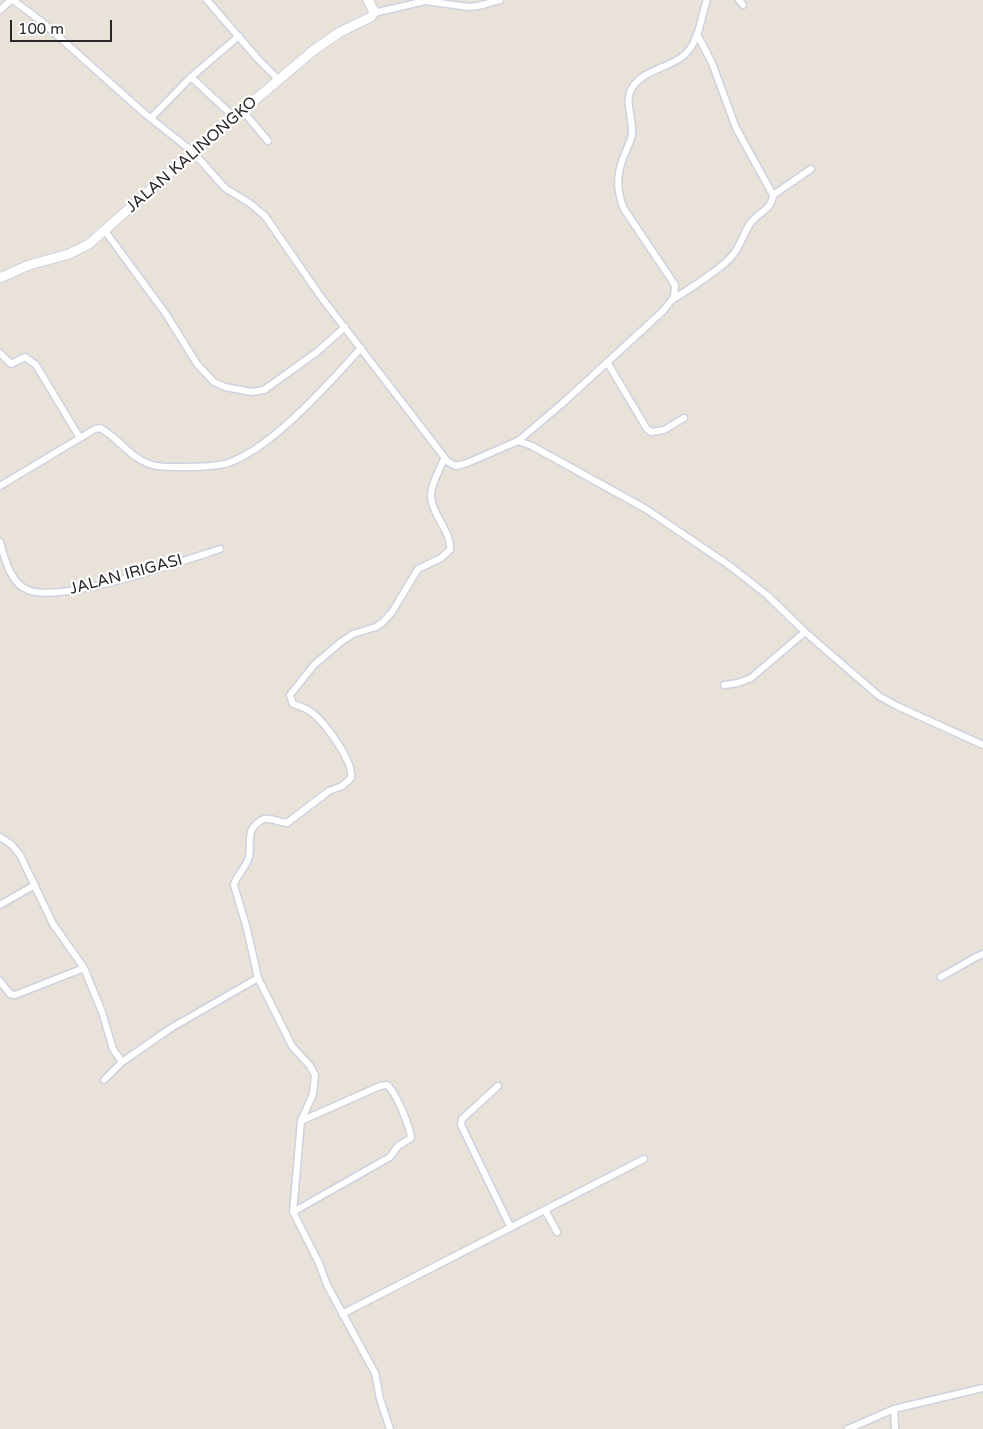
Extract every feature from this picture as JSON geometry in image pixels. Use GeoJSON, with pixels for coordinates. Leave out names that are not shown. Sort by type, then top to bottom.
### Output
{"type":"FeatureCollection","features":[{"type":"Feature","properties":{"kind":"street"},"geometry":{"type":"LineString","coordinates":[[0,10],[12,0],[41,22],[193,152],[221,185],[251,204],[264,216],[321,297],[444,459],[452,465],[461,465],[518,441],[608,362],[663,311],[671,301],[733,256],[745,230],[771,204],[773,195],[736,128],[712,63],[697,34]]}},
{"type":"Feature","properties":{"kind":"street"},"geometry":{"type":"LineString","coordinates":[[208,0],[257,58],[279,80]]}},
{"type":"Feature","properties":{"kind":"street"},"geometry":{"type":"LineString","coordinates":[[368,0],[374,13],[425,1],[478,6],[500,0]]}},
{"type":"Feature","properties":{"kind":"street"},"geometry":{"type":"LineString","coordinates":[[671,301],[675,285],[627,216],[619,195],[617,177],[631,137],[629,99],[632,89],[642,78],[686,53],[697,34],[707,0]]}},
{"type":"Feature","properties":{"kind":"street","name":"JALAN KALINONGKO"},"geometry":{"type":"LineString","coordinates":[[0,278],[28,264],[75,252],[105,231],[193,152],[322,43],[340,32],[369,19],[374,13]]}},
{"type":"Feature","properties":{"kind":"street"},"geometry":{"type":"LineString","coordinates":[[151,118],[192,77],[239,36]]}},
{"type":"Feature","properties":{"kind":"street"},"geometry":{"type":"LineString","coordinates":[[192,77],[234,117]]}},
{"type":"Feature","properties":{"kind":"street"},"geometry":{"type":"LineString","coordinates":[[242,110],[268,141]]}},
{"type":"Feature","properties":{"kind":"street"},"geometry":{"type":"LineString","coordinates":[[773,195],[812,170]]}},
{"type":"Feature","properties":{"kind":"street"},"geometry":{"type":"LineString","coordinates":[[105,231],[166,314],[198,364],[214,382],[225,387],[252,392],[264,390],[317,352],[345,327]]}},
{"type":"Feature","properties":{"kind":"street"},"geometry":{"type":"LineString","coordinates":[[0,486],[100,428],[129,453],[148,464],[199,467],[227,463],[267,440],[311,402],[361,348]]}},
{"type":"Feature","properties":{"kind":"street"},"geometry":{"type":"LineString","coordinates":[[0,353],[11,364],[26,357],[36,365],[80,438]]}},
{"type":"Feature","properties":{"kind":"street"},"geometry":{"type":"LineString","coordinates":[[608,362],[647,429],[651,432],[664,430],[684,418]]}},
{"type":"Feature","properties":{"kind":"street"},"geometry":{"type":"LineString","coordinates":[[518,441],[556,459],[646,509],[750,580],[805,632],[878,696],[983,746]]}},
{"type":"Feature","properties":{"kind":"street"},"geometry":{"type":"LineString","coordinates":[[390,1429],[380,1399],[375,1373],[342,1314],[293,1212],[301,1121],[313,1094],[314,1075],[310,1066],[292,1046],[258,978],[247,929],[234,885],[248,859],[253,829],[264,818],[287,823],[329,791],[352,777],[350,767],[325,726],[311,712],[293,704],[290,695],[314,665],[341,642],[353,634],[376,627],[383,622],[392,612],[418,569],[441,558],[450,550],[451,542],[437,515],[431,494],[444,459]]}},
{"type":"Feature","properties":{"kind":"street","name":"JALAN IRIGASI"},"geometry":{"type":"LineString","coordinates":[[0,542],[8,567],[14,577],[28,590],[39,593],[69,591],[142,573],[220,549]]}},
{"type":"Feature","properties":{"kind":"street"},"geometry":{"type":"LineString","coordinates":[[724,685],[738,683],[751,678],[805,632]]}},
{"type":"Feature","properties":{"kind":"street"},"geometry":{"type":"LineString","coordinates":[[0,837],[12,845],[20,855],[53,924],[84,968],[102,1012],[113,1050],[122,1062]]}},
{"type":"Feature","properties":{"kind":"street"},"geometry":{"type":"LineString","coordinates":[[0,905],[35,885]]}},
{"type":"Feature","properties":{"kind":"street"},"geometry":{"type":"LineString","coordinates":[[942,977],[983,954]]}},
{"type":"Feature","properties":{"kind":"street"},"geometry":{"type":"LineString","coordinates":[[0,981],[10,994],[15,995],[84,968]]}},
{"type":"Feature","properties":{"kind":"street"},"geometry":{"type":"LineString","coordinates":[[104,1080],[122,1062],[171,1028],[258,978]]}},
{"type":"Feature","properties":{"kind":"street"},"geometry":{"type":"LineString","coordinates":[[293,1212],[390,1157],[398,1146],[410,1138],[409,1130],[394,1093],[387,1085],[380,1086],[301,1121]]}},
{"type":"Feature","properties":{"kind":"street"},"geometry":{"type":"LineString","coordinates":[[498,1086],[462,1119],[461,1125],[510,1228]]}},
{"type":"Feature","properties":{"kind":"street"},"geometry":{"type":"LineString","coordinates":[[342,1314],[644,1159]]}},
{"type":"Feature","properties":{"kind":"street"},"geometry":{"type":"LineString","coordinates":[[546,1210],[557,1232]]}},
{"type":"Feature","properties":{"kind":"street"},"geometry":{"type":"LineString","coordinates":[[848,1429],[894,1409],[983,1388]]}},
{"type":"Feature","properties":{"kind":"street"},"geometry":{"type":"LineString","coordinates":[[894,1409],[896,1429]]}}]}
